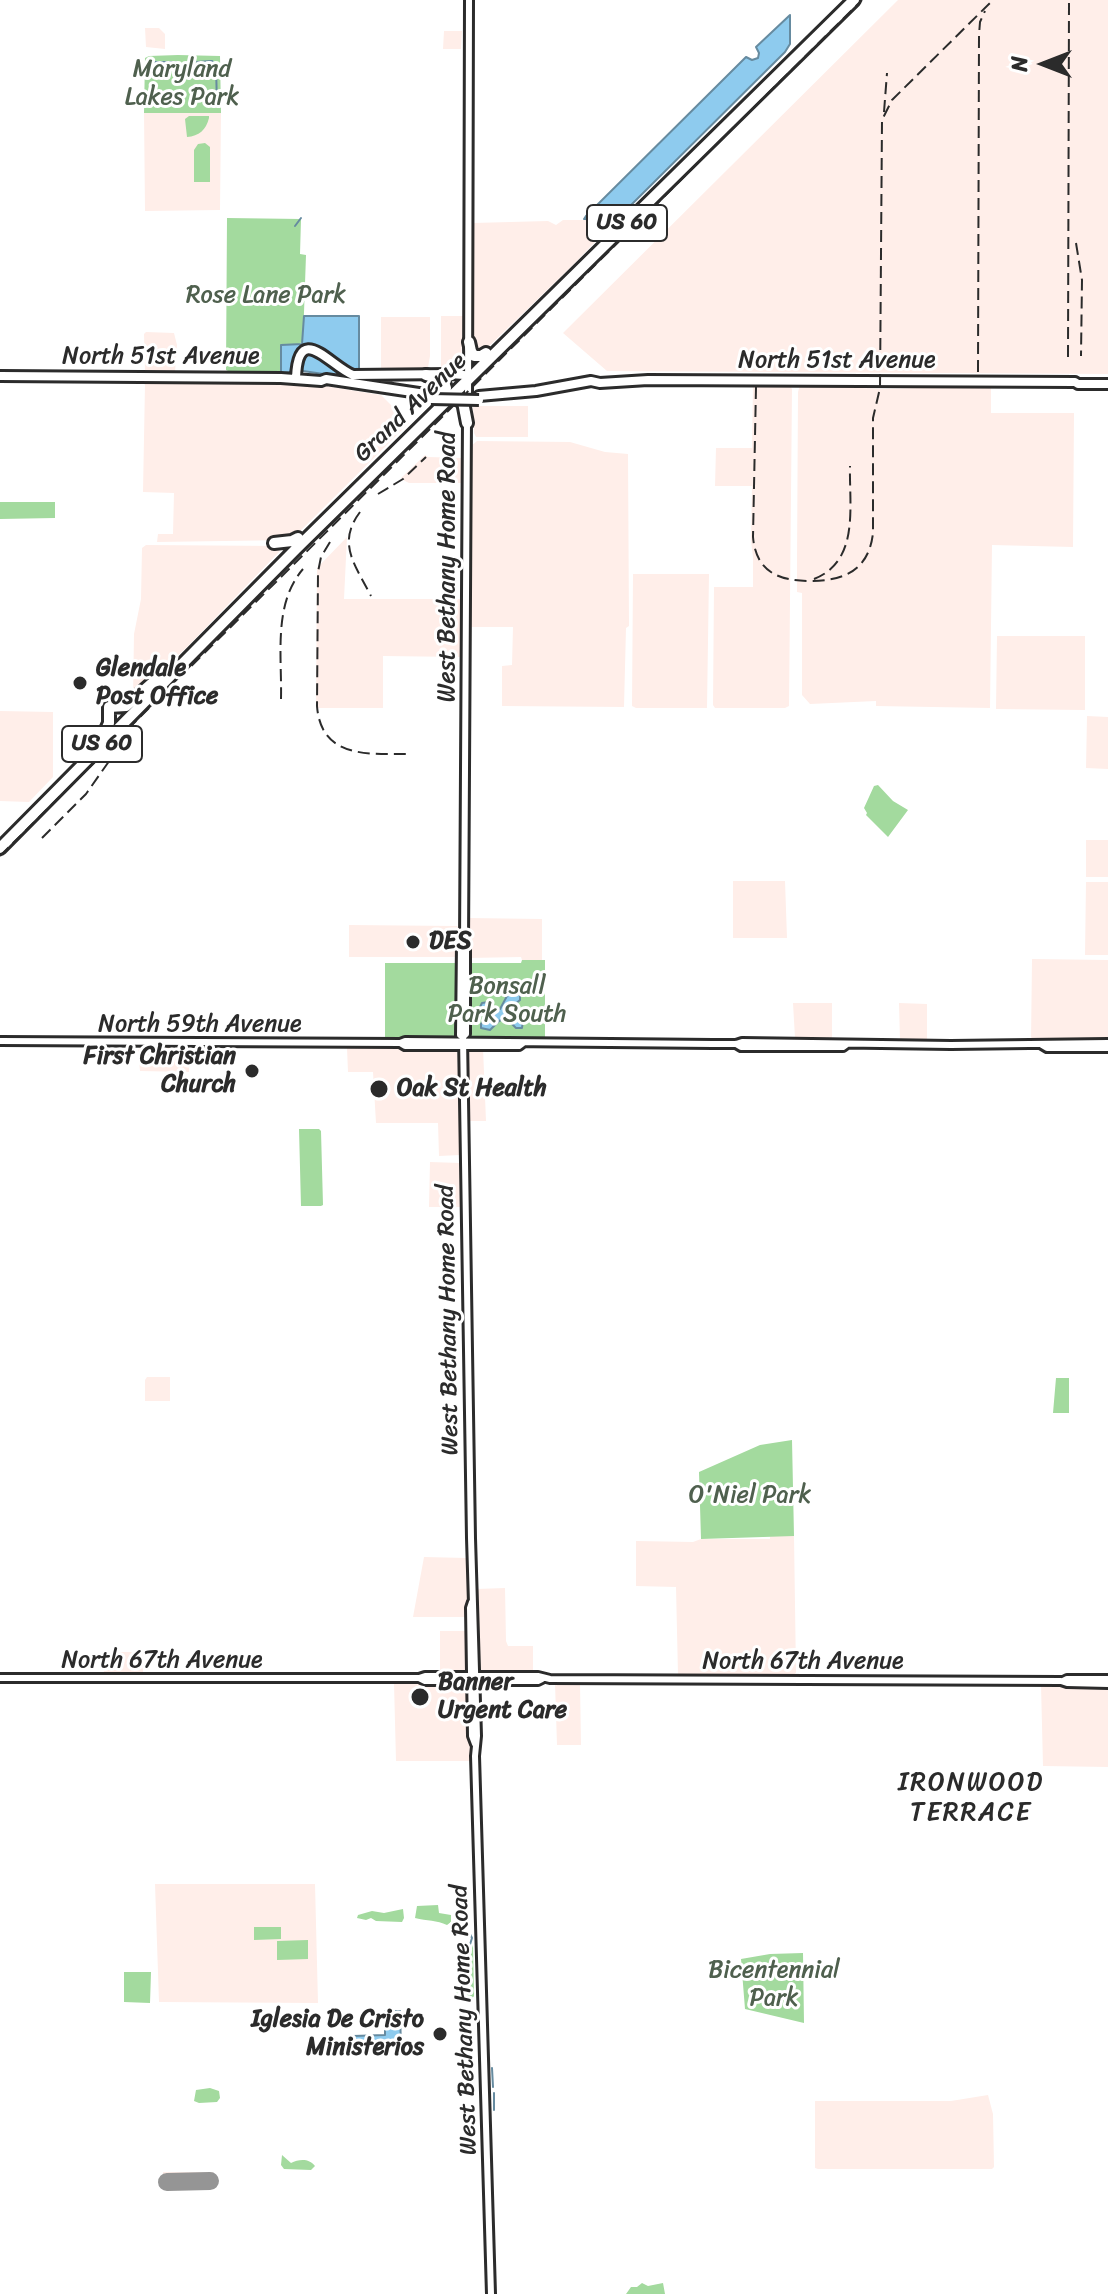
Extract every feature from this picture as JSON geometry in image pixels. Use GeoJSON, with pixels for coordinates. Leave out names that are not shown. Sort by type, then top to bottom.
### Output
{"type":"FeatureCollection","features":[{"type":"Feature","properties":{"kind":"highway","name":"Grand Avenue"},"geometry":{"type":"LineString","coordinates":[[465,377],[846,0]]}},
{"type":"Feature","properties":{"kind":"highway","name":"Grand Avenue"},"geometry":{"type":"LineString","coordinates":[[292,542],[437,398],[465,377],[854,0]]}},
{"type":"Feature","properties":{"kind":"highway"},"geometry":{"type":"LineString","coordinates":[[786,66],[803,46],[803,41]]}},
{"type":"Feature","properties":{"kind":"highway"},"geometry":{"type":"LineString","coordinates":[[469,342],[474,356],[486,353]]}},
{"type":"Feature","properties":{"kind":"highway"},"geometry":{"type":"LineString","coordinates":[[426,375],[443,380],[446,388],[437,398]]}},
{"type":"Feature","properties":{"kind":"highway"},"geometry":{"type":"LineString","coordinates":[[437,398],[462,400],[467,423]]}},
{"type":"Feature","properties":{"kind":"highway","name":"Grand Avenue"},"geometry":{"type":"LineString","coordinates":[[0,848],[437,398]]}},
{"type":"Feature","properties":{"kind":"highway"},"geometry":{"type":"LineString","coordinates":[[292,542],[290,551],[281,559],[282,546],[274,543],[292,542]]}},
{"type":"Feature","properties":{"kind":"highway","name":"Grand Avenue"},"geometry":{"type":"LineString","coordinates":[[0,840],[281,559]]}},
{"type":"Feature","properties":{"kind":"highway"},"geometry":{"type":"LineString","coordinates":[[209,635],[219,618]]}},
{"type":"Feature","properties":{"kind":"highway"},"geometry":{"type":"LineString","coordinates":[[104,734],[109,707],[124,707],[167,670]]}},
{"type":"Feature","properties":{"kind":"highway"},"geometry":{"type":"LineString","coordinates":[[96,709],[109,720]]}},
{"type":"Feature","properties":{"kind":"main road","name":"West Bethany Home Road"},"geometry":{"type":"LineString","coordinates":[[463,1041],[460,1035],[463,960],[465,377],[469,342],[469,0]]}},
{"type":"Feature","properties":{"kind":"main road"},"geometry":{"type":"LineString","coordinates":[[296,378],[299,356],[311,349],[353,375],[465,377]]}},
{"type":"Feature","properties":{"kind":"main road","name":"North 51st Avenue"},"geometry":{"type":"LineString","coordinates":[[0,376],[296,378],[379,393],[437,398],[533,395],[600,383],[648,380],[1108,382]]}},
{"type":"Feature","properties":{"kind":"main road","name":"West Bethany Home Road"},"geometry":{"type":"LineString","coordinates":[[463,960],[466,974],[466,1034],[463,1041],[472,1602],[475,1608],[472,1736],[475,1744],[491,2294]]}},
{"type":"Feature","properties":{"kind":"main road","name":"North 59th Avenue"},"geometry":{"type":"LineString","coordinates":[[0,1041],[400,1043],[405,1046],[463,1041],[519,1046],[523,1043],[736,1044],[741,1047],[843,1047],[847,1044],[1108,1045]]}},
{"type":"Feature","properties":{"kind":"main road","name":"North 67th Avenue"},"geometry":{"type":"LineString","coordinates":[[0,1678],[1108,1681]]}},
{"type":"Feature","properties":{"kind":"shaded area"},"geometry":{"type":"Polygon","coordinates":[[[898,0],[1108,0],[1108,374],[607,371],[563,333],[898,0]]]}},
{"type":"Feature","properties":{"kind":"shaded area"},"geometry":{"type":"Polygon","coordinates":[[[145,28],[159,28],[165,34],[165,49],[146,47],[145,28]]]}},
{"type":"Feature","properties":{"kind":"shaded area"},"geometry":{"type":"Polygon","coordinates":[[[444,31],[462,31],[461,49],[443,49],[444,31]]]}},
{"type":"Feature","properties":{"kind":"shaded area"},"geometry":{"type":"Polygon","coordinates":[[[144,113],[221,113],[220,210],[145,211],[144,113]]]}},
{"type":"Feature","properties":{"kind":"shaded area"},"geometry":{"type":"Polygon","coordinates":[[[563,220],[616,220],[481,354],[474,350],[473,223],[548,221],[556,225],[563,220]]]}},
{"type":"Feature","properties":{"kind":"shaded area"},"geometry":{"type":"Polygon","coordinates":[[[441,316],[464,316],[460,372],[441,373],[441,316]]]}},
{"type":"Feature","properties":{"kind":"shaded area"},"geometry":{"type":"Polygon","coordinates":[[[381,317],[430,317],[427,373],[381,373],[381,317]]]}},
{"type":"Feature","properties":{"kind":"shaded area"},"geometry":{"type":"Polygon","coordinates":[[[146,332],[174,333],[177,345],[175,372],[145,371],[146,332]]]}},
{"type":"Feature","properties":{"kind":"shaded area"},"geometry":{"type":"Polygon","coordinates":[[[148,381],[270,381],[381,395],[409,423],[291,540],[157,542],[158,534],[173,534],[174,493],[143,492],[145,384],[148,381]]]}},
{"type":"Feature","properties":{"kind":"shaded area"},"geometry":{"type":"Polygon","coordinates":[[[753,384],[789,384],[792,389],[789,706],[715,708],[714,587],[753,587],[752,486],[715,486],[716,448],[752,448],[753,384]]]}},
{"type":"Feature","properties":{"kind":"shaded area"},"geometry":{"type":"Polygon","coordinates":[[[800,385],[882,389],[991,386],[991,413],[1074,413],[1073,547],[992,545],[990,708],[876,706],[876,701],[810,704],[802,695],[802,593],[797,592],[800,385]]]}},
{"type":"Feature","properties":{"kind":"shaded area"},"geometry":{"type":"Polygon","coordinates":[[[473,406],[528,406],[528,437],[476,437],[473,406]]]}},
{"type":"Feature","properties":{"kind":"shaded area"},"geometry":{"type":"Polygon","coordinates":[[[477,441],[570,442],[605,452],[628,454],[629,626],[626,628],[624,707],[502,706],[502,666],[512,665],[513,627],[470,627],[471,446],[477,441]]]}},
{"type":"Feature","properties":{"kind":"shaded area"},"geometry":{"type":"Polygon","coordinates":[[[425,455],[463,458],[463,483],[409,483],[403,480],[401,478],[425,455]]]}},
{"type":"Feature","properties":{"kind":"shaded area"},"geometry":{"type":"Polygon","coordinates":[[[347,537],[344,599],[462,599],[461,657],[383,656],[383,708],[316,708],[317,568],[347,537]]]}},
{"type":"Feature","properties":{"kind":"shaded area"},"geometry":{"type":"Polygon","coordinates":[[[146,545],[280,546],[281,550],[187,647],[133,697],[134,634],[141,599],[142,548],[146,545]]]}},
{"type":"Feature","properties":{"kind":"shaded area"},"geometry":{"type":"Polygon","coordinates":[[[633,574],[709,574],[707,708],[632,706],[633,574]]]}},
{"type":"Feature","properties":{"kind":"shaded area"},"geometry":{"type":"Polygon","coordinates":[[[997,636],[1085,636],[1085,710],[996,709],[997,636]]]}},
{"type":"Feature","properties":{"kind":"shaded area"},"geometry":{"type":"Polygon","coordinates":[[[0,711],[53,712],[53,777],[29,802],[0,801],[0,711]]]}},
{"type":"Feature","properties":{"kind":"shaded area"},"geometry":{"type":"Polygon","coordinates":[[[1087,716],[1108,717],[1108,769],[1086,768],[1087,716]]]}},
{"type":"Feature","properties":{"kind":"shaded area"},"geometry":{"type":"Polygon","coordinates":[[[1086,840],[1108,840],[1108,877],[1086,877],[1086,840]]]}},
{"type":"Feature","properties":{"kind":"shaded area"},"geometry":{"type":"Polygon","coordinates":[[[733,881],[785,881],[787,938],[733,938],[733,881]]]}},
{"type":"Feature","properties":{"kind":"shaded area"},"geometry":{"type":"Polygon","coordinates":[[[1086,882],[1108,882],[1108,955],[1085,955],[1086,882]]]}},
{"type":"Feature","properties":{"kind":"shaded area"},"geometry":{"type":"Polygon","coordinates":[[[468,918],[542,919],[542,960],[522,960],[521,957],[468,958],[468,918]]]}},
{"type":"Feature","properties":{"kind":"shaded area"},"geometry":{"type":"Polygon","coordinates":[[[349,925],[457,926],[459,955],[349,957],[349,925]]]}},
{"type":"Feature","properties":{"kind":"shaded area"},"geometry":{"type":"Polygon","coordinates":[[[1032,959],[1108,960],[1108,1041],[1031,1041],[1032,959]]]}},
{"type":"Feature","properties":{"kind":"shaded area"},"geometry":{"type":"Polygon","coordinates":[[[793,1003],[832,1003],[832,1039],[795,1038],[793,1003]]]}},
{"type":"Feature","properties":{"kind":"shaded area"},"geometry":{"type":"Polygon","coordinates":[[[899,1003],[927,1004],[927,1041],[900,1040],[899,1003]]]}},
{"type":"Feature","properties":{"kind":"shaded area"},"geometry":{"type":"Polygon","coordinates":[[[141,1047],[189,1047],[189,1072],[140,1071],[138,1050],[141,1047]]]}},
{"type":"Feature","properties":{"kind":"shaded area"},"geometry":{"type":"Polygon","coordinates":[[[347,1048],[457,1049],[460,1155],[439,1156],[438,1123],[376,1123],[373,1072],[348,1072],[347,1048]]]}},
{"type":"Feature","properties":{"kind":"shaded area"},"geometry":{"type":"Polygon","coordinates":[[[483,1048],[486,1121],[470,1121],[467,1052],[483,1048]]]}},
{"type":"Feature","properties":{"kind":"shaded area"},"geometry":{"type":"Polygon","coordinates":[[[430,1162],[460,1163],[460,1207],[429,1207],[430,1162]]]}},
{"type":"Feature","properties":{"kind":"shaded area"},"geometry":{"type":"Polygon","coordinates":[[[147,1377],[170,1377],[170,1401],[145,1401],[147,1377]]]}},
{"type":"Feature","properties":{"kind":"shaded area"},"geometry":{"type":"Polygon","coordinates":[[[770,1536],[794,1536],[796,1673],[792,1676],[678,1675],[676,1587],[636,1586],[636,1541],[693,1542],[701,1539],[770,1539],[770,1536]]]}},
{"type":"Feature","properties":{"kind":"shaded area"},"geometry":{"type":"Polygon","coordinates":[[[424,1557],[467,1558],[468,1617],[413,1617],[424,1557]]]}},
{"type":"Feature","properties":{"kind":"shaded area"},"geometry":{"type":"Polygon","coordinates":[[[505,1588],[506,1641],[508,1646],[533,1646],[533,1674],[478,1671],[476,1589],[505,1588]]]}},
{"type":"Feature","properties":{"kind":"shaded area"},"geometry":{"type":"Polygon","coordinates":[[[440,1631],[468,1631],[466,1673],[440,1674],[440,1631]]]}},
{"type":"Feature","properties":{"kind":"shaded area"},"geometry":{"type":"Polygon","coordinates":[[[103,1652],[143,1652],[143,1673],[104,1674],[103,1652]]]}},
{"type":"Feature","properties":{"kind":"shaded area"},"geometry":{"type":"Polygon","coordinates":[[[394,1683],[467,1684],[471,1761],[396,1761],[394,1683]]]}},
{"type":"Feature","properties":{"kind":"shaded area"},"geometry":{"type":"Polygon","coordinates":[[[555,1683],[580,1683],[581,1745],[557,1745],[555,1683]]]}},
{"type":"Feature","properties":{"kind":"shaded area"},"geometry":{"type":"Polygon","coordinates":[[[1041,1685],[1108,1687],[1108,1767],[1043,1766],[1041,1685]]]}},
{"type":"Feature","properties":{"kind":"shaded area"},"geometry":{"type":"Polygon","coordinates":[[[155,1884],[315,1884],[318,2003],[159,2002],[155,1884]]]}},
{"type":"Feature","properties":{"kind":"shaded area"},"geometry":{"type":"Polygon","coordinates":[[[988,2095],[993,2114],[992,2169],[815,2168],[815,2101],[951,2101],[988,2095]]]}},
{"type":"Feature","properties":{"kind":"shaded area"},"geometry":{"type":"Polygon","coordinates":[[[163,2172],[213,2172],[213,2186],[162,2185],[163,2172]]]}},
{"type":"Feature","properties":{"kind":"green space","name":"Maryland Lakes Park"},"geometry":{"type":"Polygon","coordinates":[[[220,56],[221,113],[144,113],[145,58],[220,56]]]}},
{"type":"Feature","properties":{"kind":"green space"},"geometry":{"type":"Polygon","coordinates":[[[189,116],[209,118],[201,132],[187,137],[185,119],[189,116]]]}},
{"type":"Feature","properties":{"kind":"green space"},"geometry":{"type":"Polygon","coordinates":[[[205,143],[210,147],[210,182],[194,182],[194,150],[198,144],[205,143]]]}},
{"type":"Feature","properties":{"kind":"green space","name":"Rose Lane Park"},"geometry":{"type":"Polygon","coordinates":[[[227,218],[301,219],[300,254],[306,255],[303,341],[298,345],[281,346],[281,373],[226,370],[227,218]]]}},
{"type":"Feature","properties":{"kind":"green space"},"geometry":{"type":"Polygon","coordinates":[[[0,502],[55,502],[55,518],[0,519],[0,502]]]}},
{"type":"Feature","properties":{"kind":"green space"},"geometry":{"type":"Polygon","coordinates":[[[878,785],[893,801],[908,810],[888,837],[866,815],[864,808],[874,786],[878,785]]]}},
{"type":"Feature","properties":{"kind":"green space","name":"Bonsall Park South"},"geometry":{"type":"Polygon","coordinates":[[[522,960],[545,960],[545,1040],[469,1037],[469,963],[521,963],[522,960]]]}},
{"type":"Feature","properties":{"kind":"green space"},"geometry":{"type":"Polygon","coordinates":[[[385,963],[458,963],[457,1037],[385,1039],[385,963]]]}},
{"type":"Feature","properties":{"kind":"green space"},"geometry":{"type":"Polygon","coordinates":[[[299,1129],[321,1131],[321,1206],[301,1206],[299,1129]]]}},
{"type":"Feature","properties":{"kind":"green space"},"geometry":{"type":"Polygon","coordinates":[[[1056,1378],[1069,1378],[1069,1413],[1053,1413],[1056,1378]]]}},
{"type":"Feature","properties":{"kind":"green space","name":"O'Niel Park"},"geometry":{"type":"Polygon","coordinates":[[[792,1440],[794,1536],[701,1539],[699,1472],[760,1445],[792,1440]]]}},
{"type":"Feature","properties":{"kind":"green space"},"geometry":{"type":"Polygon","coordinates":[[[438,1905],[439,1913],[451,1915],[451,1922],[447,1925],[415,1918],[417,1906],[438,1905]]]}},
{"type":"Feature","properties":{"kind":"green space"},"geometry":{"type":"Polygon","coordinates":[[[403,1909],[402,1922],[357,1918],[372,1911],[384,1913],[403,1909]]]}},
{"type":"Feature","properties":{"kind":"green space"},"geometry":{"type":"Polygon","coordinates":[[[254,1927],[281,1927],[281,1939],[254,1940],[254,1927]]]}},
{"type":"Feature","properties":{"kind":"green space"},"geometry":{"type":"Polygon","coordinates":[[[308,1940],[308,1959],[277,1960],[277,1941],[308,1940]]]}},
{"type":"Feature","properties":{"kind":"green space"},"geometry":{"type":"Polygon","coordinates":[[[468,1943],[470,1945],[461,1964],[461,1973],[462,1977],[466,1976],[473,1945],[474,1996],[469,2003],[464,2003],[456,1996],[457,1963],[468,1943]]]}},
{"type":"Feature","properties":{"kind":"green space","name":"Bicentennial Park"},"geometry":{"type":"Polygon","coordinates":[[[803,1953],[804,2023],[745,2009],[741,1959],[803,1953]]]}},
{"type":"Feature","properties":{"kind":"green space"},"geometry":{"type":"Polygon","coordinates":[[[124,1972],[151,1972],[150,2003],[124,2002],[124,1972]]]}},
{"type":"Feature","properties":{"kind":"green space"},"geometry":{"type":"Polygon","coordinates":[[[210,2088],[219,2091],[217,2102],[194,2101],[196,2090],[210,2088]]]}},
{"type":"Feature","properties":{"kind":"green space"},"geometry":{"type":"Polygon","coordinates":[[[282,2155],[291,2163],[304,2160],[315,2166],[311,2170],[284,2169],[281,2165],[282,2155]]]}},
{"type":"Feature","properties":{"kind":"green space"},"geometry":{"type":"Polygon","coordinates":[[[642,2283],[648,2286],[663,2283],[665,2294],[626,2294],[631,2287],[642,2283]]]}},
{"type":"Feature","properties":{"kind":"water"},"geometry":{"type":"Polygon","coordinates":[[[790,15],[790,44],[785,52],[616,220],[584,219],[746,57],[752,60],[758,58],[756,47],[790,15]]]}},
{"type":"Feature","properties":{"kind":"water"},"geometry":{"type":"Polygon","coordinates":[[[304,316],[359,316],[359,372],[312,346],[290,372],[281,373],[281,345],[302,344],[304,316]]]}},
{"type":"Feature","properties":{"kind":"water"},"geometry":{"type":"Polygon","coordinates":[[[313,353],[340,371],[337,376],[303,371],[300,368],[303,357],[313,353]]]}},
{"type":"Feature","properties":{"kind":"water"},"geometry":{"type":"Polygon","coordinates":[[[514,992],[520,995],[513,1010],[523,1020],[522,1028],[516,1028],[506,1018],[490,1030],[481,1028],[486,1018],[480,1007],[482,1003],[488,1002],[500,1009],[507,996],[514,992]]]}},
{"type":"Feature","properties":{"kind":"water"},"geometry":{"type":"Polygon","coordinates":[[[385,2011],[400,2011],[401,2048],[353,2048],[353,2036],[385,2035],[385,2011]]]}},
{"type":"Feature","properties":{"kind":"waterway"},"geometry":{"type":"LineString","coordinates":[[197,62],[212,61],[216,65],[217,106]]}},
{"type":"Feature","properties":{"kind":"waterway"},"geometry":{"type":"LineString","coordinates":[[153,67],[152,62],[177,62]]}},
{"type":"Feature","properties":{"kind":"waterway"},"geometry":{"type":"LineString","coordinates":[[295,226],[301,218]]}},
{"type":"Feature","properties":{"kind":"waterway"},"geometry":{"type":"LineString","coordinates":[[459,1930],[472,1938],[464,1975]]}},
{"type":"Feature","properties":{"kind":"waterway"},"geometry":{"type":"LineString","coordinates":[[492,2068],[493,2087]]}},
{"type":"Feature","properties":{"kind":"waterway"},"geometry":{"type":"LineString","coordinates":[[494,2093],[494,2110]]}},
{"type":"Feature","properties":{"kind":"runway"},"geometry":{"type":"LineString","coordinates":[[167,2182],[210,2181]]}},
{"type":"Feature","properties":{"kind":"railway"},"geometry":{"type":"LineString","coordinates":[[0,856],[862,0]]}},
{"type":"Feature","properties":{"kind":"railway"},"geometry":{"type":"LineString","coordinates":[[756,387],[753,537],[759,559],[771,572],[788,579],[822,580],[844,576],[866,556],[873,533],[873,418],[880,388],[882,120],[892,100],[993,0]]}},
{"type":"Feature","properties":{"kind":"railway"},"geometry":{"type":"LineString","coordinates":[[1068,357],[1069,0]]}},
{"type":"Feature","properties":{"kind":"railway"},"geometry":{"type":"LineString","coordinates":[[978,372],[979,35],[985,11]]}},
{"type":"Feature","properties":{"kind":"railway"},"geometry":{"type":"LineString","coordinates":[[884,112],[887,73]]}},
{"type":"Feature","properties":{"kind":"railway"},"geometry":{"type":"LineString","coordinates":[[1076,243],[1082,280],[1081,356]]}},
{"type":"Feature","properties":{"kind":"railway"},"geometry":{"type":"LineString","coordinates":[[378,494],[403,479],[426,457]]}},
{"type":"Feature","properties":{"kind":"railway"},"geometry":{"type":"LineString","coordinates":[[814,579],[829,571],[845,546],[849,531],[850,466]]}},
{"type":"Feature","properties":{"kind":"railway"},"geometry":{"type":"LineString","coordinates":[[360,512],[349,534],[349,545],[355,565],[371,596]]}},
{"type":"Feature","properties":{"kind":"railway"},"geometry":{"type":"LineString","coordinates":[[330,542],[321,557],[318,572],[317,706],[320,723],[327,735],[348,750],[406,754]]}},
{"type":"Feature","properties":{"kind":"railway"},"geometry":{"type":"LineString","coordinates":[[281,699],[283,614],[293,583],[303,569]]}},
{"type":"Feature","properties":{"kind":"railway"},"geometry":{"type":"LineString","coordinates":[[42,838],[86,794],[112,757]]}},
{"type":"Feature","properties":{"kind":"place","name":"Glendale Post Office"},"geometry":{"type":"Point","coordinates":[80,683]}},
{"type":"Feature","properties":{"kind":"place","name":"DES"},"geometry":{"type":"Point","coordinates":[413,942]}},
{"type":"Feature","properties":{"kind":"place","name":"First Christian Church"},"geometry":{"type":"Point","coordinates":[252,1071]}},
{"type":"Feature","properties":{"kind":"place","name":"Oak St Health"},"geometry":{"type":"Point","coordinates":[379,1089]}},
{"type":"Feature","properties":{"kind":"place","name":"Banner Urgent Care"},"geometry":{"type":"Point","coordinates":[420,1697]}},
{"type":"Feature","properties":{"kind":"place","name":"Iglesia De Cristo Ministerios"},"geometry":{"type":"Point","coordinates":[440,2034]}},
{"type":"Feature","properties":{"kind":"district","name":"IRONWOOD TERRACE"},"geometry":{"type":"Point","coordinates":[971,1798]}}]}
